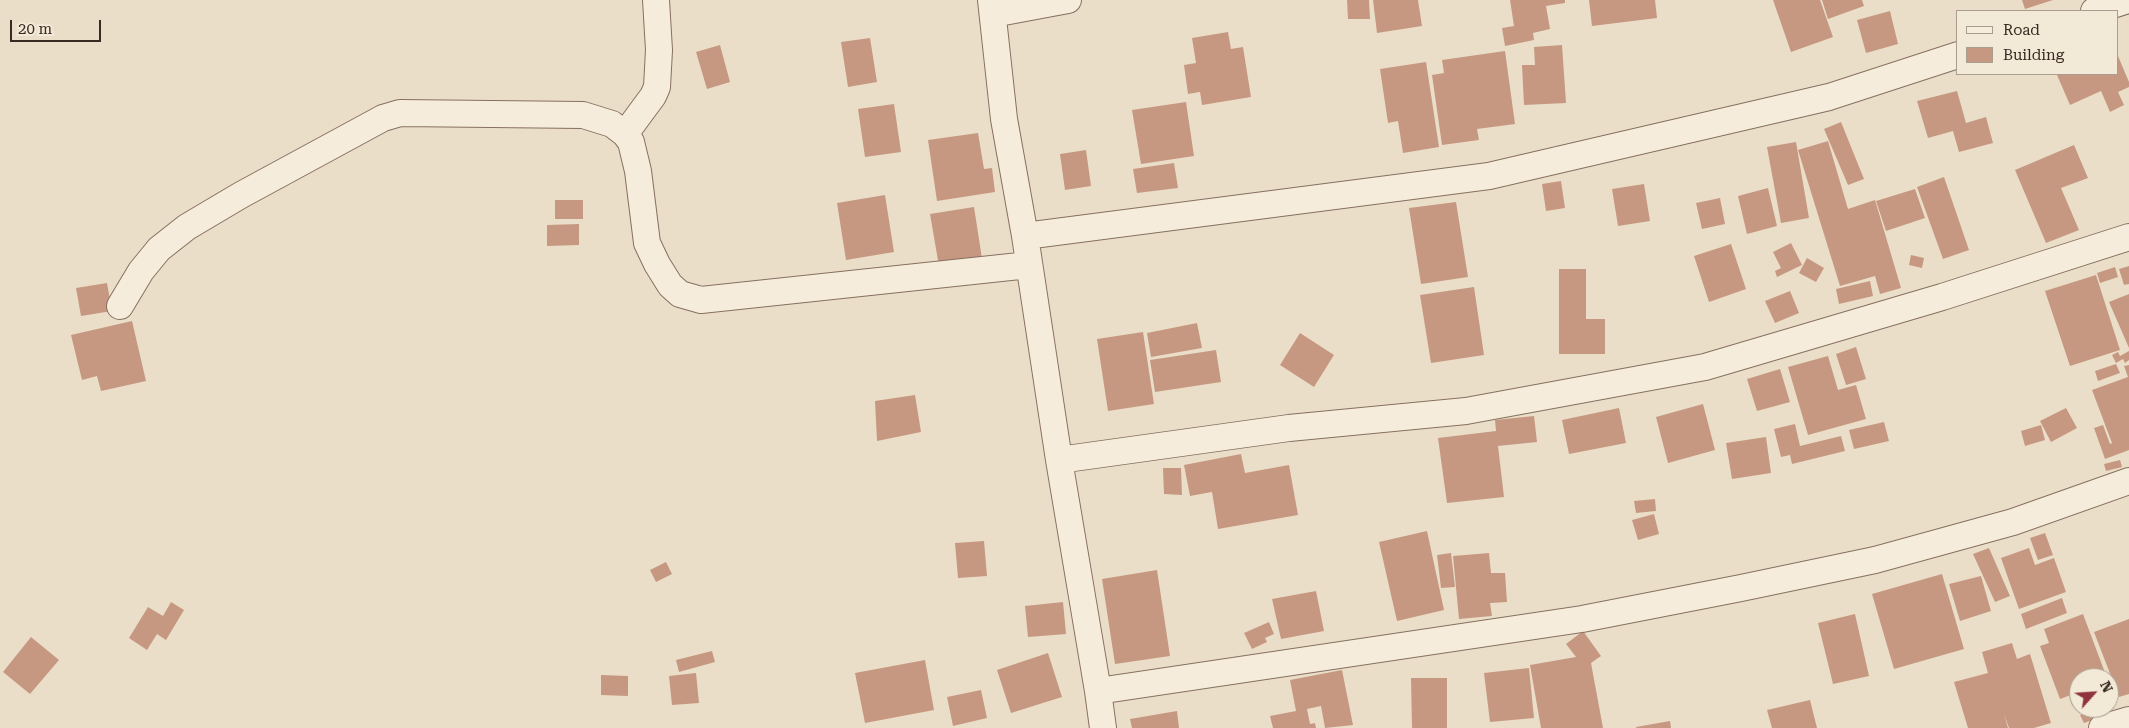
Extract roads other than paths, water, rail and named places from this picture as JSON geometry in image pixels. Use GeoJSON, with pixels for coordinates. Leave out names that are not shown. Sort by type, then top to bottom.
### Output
{"type":"FeatureCollection","features":[{"type":"Feature","properties":{"kind":"street"},"geometry":{"type":"LineString","coordinates":[[625,134],[653,96],[657,87],[659,50],[656,0]]}},
{"type":"Feature","properties":{"kind":"street"},"geometry":{"type":"LineString","coordinates":[[1068,0],[992,7],[1004,119],[1030,265],[1059,460],[1103,728]]}},
{"type":"Feature","properties":{"kind":"street"},"geometry":{"type":"LineString","coordinates":[[2097,10],[2128,0]]}},
{"type":"Feature","properties":{"kind":"street"},"geometry":{"type":"LineString","coordinates":[[1025,236],[1489,176],[1829,97],[1956,56]]}},
{"type":"Feature","properties":{"kind":"street"},"geometry":{"type":"LineString","coordinates":[[120,306],[140,271],[159,249],[187,226],[240,195],[383,118],[400,113],[583,115],[612,124],[625,134],[631,142],[638,171],[647,243],[670,285],[680,294],[701,300],[1030,265]]}},
{"type":"Feature","properties":{"kind":"street"},"geometry":{"type":"LineString","coordinates":[[1059,460],[1289,428],[1466,411],[1705,367],[1942,297],[2129,237]]}},
{"type":"Feature","properties":{"kind":"street"},"geometry":{"type":"LineString","coordinates":[[1098,691],[1582,619],[1741,588],[1876,560],[2013,522],[2129,481]]}},
{"type":"Feature","properties":{"kind":"street"},"geometry":{"type":"LineString","coordinates":[[2102,728],[2129,720]]}}]}
